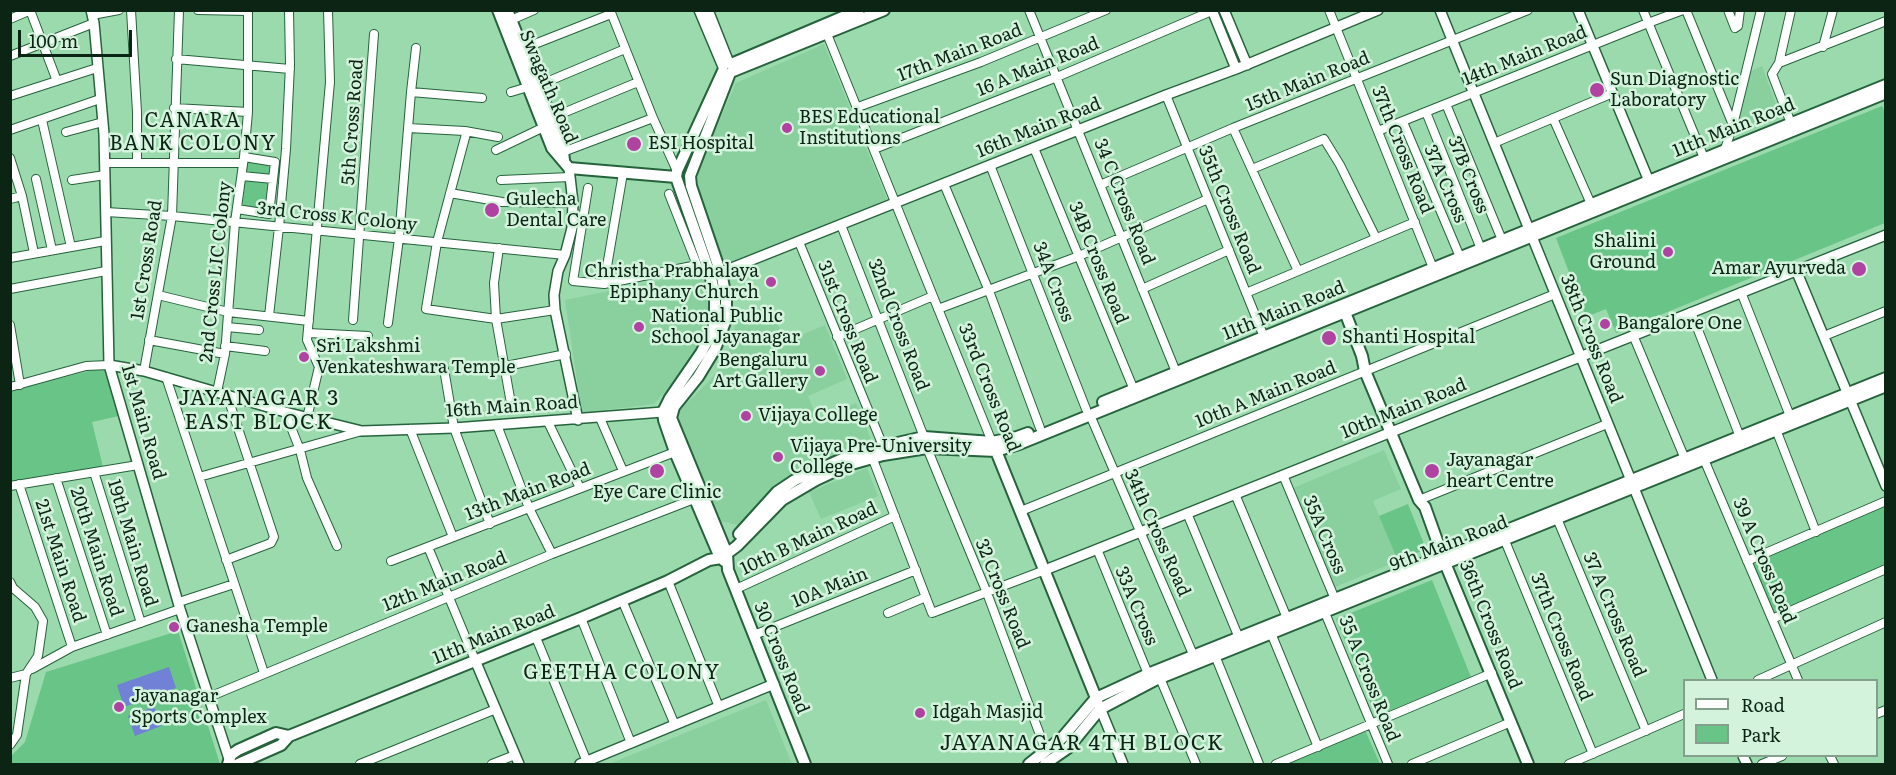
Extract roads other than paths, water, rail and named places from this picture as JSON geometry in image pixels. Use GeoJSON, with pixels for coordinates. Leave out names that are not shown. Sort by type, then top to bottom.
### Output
{"type":"FeatureCollection","features":[{"type":"Feature","properties":{"kind":"main road","name":"Swagath Road"},"geometry":{"type":"LineString","coordinates":[[498,10],[547,123],[552,148],[566,164]]}},
{"type":"Feature","properties":{"kind":"main road"},"geometry":{"type":"LineString","coordinates":[[825,29],[859,10]]}},
{"type":"Feature","properties":{"kind":"main road"},"geometry":{"type":"LineString","coordinates":[[721,556],[675,452],[663,412],[713,330],[715,308],[716,273],[677,174],[728,68],[825,29],[884,10]]}},
{"type":"Feature","properties":{"kind":"main road","name":"Swagath Road"},"geometry":{"type":"LineString","coordinates":[[509,15],[522,49],[532,86]]}},
{"type":"Feature","properties":{"kind":"main road"},"geometry":{"type":"LineString","coordinates":[[721,556],[671,418],[674,407],[706,365],[723,332],[727,308],[690,176],[728,68]]}},
{"type":"Feature","properties":{"kind":"main road","name":"11th Main Road"},"geometry":{"type":"LineString","coordinates":[[233,763],[238,750],[276,733],[288,736],[535,634],[581,618],[721,556],[782,500],[824,476],[872,457],[927,448],[994,447],[1088,412],[1531,233],[1792,127],[1886,85]]}},
{"type":"Feature","properties":{"kind":"main road","name":"11th Main Road"},"geometry":{"type":"LineString","coordinates":[[721,556],[777,492],[795,480],[846,456],[924,437],[994,447],[1088,412],[1176,372],[1264,337],[1340,310],[1502,240],[1531,233],[1591,204],[1651,184],[1725,149],[1886,93]]}},
{"type":"Feature","properties":{"kind":"main road"},"geometry":{"type":"LineString","coordinates":[[566,164],[623,173],[677,174]]}},
{"type":"Feature","properties":{"kind":"main road","name":"36th Cross Road"},"geometry":{"type":"LineString","coordinates":[[1340,310],[1356,358],[1365,370],[1419,500],[1425,507],[1442,560],[1508,723],[1521,765]]}},
{"type":"Feature","properties":{"kind":"main road","name":"9th Main Road"},"geometry":{"type":"LineString","coordinates":[[1029,765],[1098,704],[1149,674],[1271,633],[1336,602],[1850,397],[1886,378]]}},
{"type":"Feature","properties":{"kind":"main road","name":"9th Main Road"},"geometry":{"type":"LineString","coordinates":[[1632,485],[1685,459],[1703,456],[1740,437],[1775,427],[1790,416],[1886,387]]}},
{"type":"Feature","properties":{"kind":"main road","name":"33rd Cross Road"},"geometry":{"type":"LineString","coordinates":[[994,447],[1098,704]]}},
{"type":"Feature","properties":{"kind":"main road","name":"30 Cross Road"},"geometry":{"type":"LineString","coordinates":[[721,556],[805,765]]}},
{"type":"Feature","properties":{"kind":"main road","name":"9th Main Road"},"geometry":{"type":"LineString","coordinates":[[1213,652],[1239,638],[1287,618],[1323,608]]}},
{"type":"Feature","properties":{"kind":"main road","name":"9th Main Road"},"geometry":{"type":"LineString","coordinates":[[1045,765],[1068,748],[1098,704],[1160,678],[1195,659]]}},
{"type":"Feature","properties":{"kind":"main road","name":"36th Cross Road"},"geometry":{"type":"LineString","coordinates":[[1508,723],[1528,765]]}},
{"type":"Feature","properties":{"kind":"street"},"geometry":{"type":"LineString","coordinates":[[10,56],[43,43],[92,16],[118,10]]}},
{"type":"Feature","properties":{"kind":"street"},"geometry":{"type":"LineString","coordinates":[[131,10],[138,120],[137,162]]}},
{"type":"Feature","properties":{"kind":"street","name":"1st Cross Road"},"geometry":{"type":"LineString","coordinates":[[144,370],[172,216],[172,162],[179,10]]}},
{"type":"Feature","properties":{"kind":"street"},"geometry":{"type":"LineString","coordinates":[[198,10],[248,11]]}},
{"type":"Feature","properties":{"kind":"street"},"geometry":{"type":"LineString","coordinates":[[269,316],[279,227],[290,69],[289,10]]}},
{"type":"Feature","properties":{"kind":"street"},"geometry":{"type":"LineString","coordinates":[[307,418],[319,367],[307,340],[330,82],[328,10]]}},
{"type":"Feature","properties":{"kind":"street"},"geometry":{"type":"LineString","coordinates":[[509,15],[534,10]]}},
{"type":"Feature","properties":{"kind":"street"},"geometry":{"type":"LineString","coordinates":[[699,10],[728,68]]}},
{"type":"Feature","properties":{"kind":"street"},"geometry":{"type":"LineString","coordinates":[[708,10],[728,68]]}},
{"type":"Feature","properties":{"kind":"street","name":"34 C Cross Road"},"geometry":{"type":"LineString","coordinates":[[1029,10],[1176,372]]}},
{"type":"Feature","properties":{"kind":"street","name":"17th Main Road"},"geometry":{"type":"LineString","coordinates":[[858,107],[981,62],[1106,10]]}},
{"type":"Feature","properties":{"kind":"street"},"geometry":{"type":"LineString","coordinates":[[1224,10],[1247,65]]}},
{"type":"Feature","properties":{"kind":"street","name":"37th Cross Road"},"geometry":{"type":"LineString","coordinates":[[1329,10],[1434,268]]}},
{"type":"Feature","properties":{"kind":"street","name":"16th Main Road"},"geometry":{"type":"LineString","coordinates":[[716,273],[1247,65],[1378,10]]}},
{"type":"Feature","properties":{"kind":"street","name":"38th Cross Road"},"geometry":{"type":"LineString","coordinates":[[1440,10],[1711,679]]}},
{"type":"Feature","properties":{"kind":"street","name":"15th Main Road"},"geometry":{"type":"LineString","coordinates":[[1101,185],[1233,128],[1528,10]]}},
{"type":"Feature","properties":{"kind":"street"},"geometry":{"type":"LineString","coordinates":[[1578,10],[1651,184]]}},
{"type":"Feature","properties":{"kind":"street"},"geometry":{"type":"LineString","coordinates":[[1643,10],[1704,158]]}},
{"type":"Feature","properties":{"kind":"street"},"geometry":{"type":"LineString","coordinates":[[1685,10],[1733,125]]}},
{"type":"Feature","properties":{"kind":"street","name":"14th Main Road"},"geometry":{"type":"LineString","coordinates":[[1378,132],[1685,10]]}},
{"type":"Feature","properties":{"kind":"street"},"geometry":{"type":"LineString","coordinates":[[1728,10],[1735,28],[1738,26],[1740,10]]}},
{"type":"Feature","properties":{"kind":"street"},"geometry":{"type":"LineString","coordinates":[[1725,149],[1761,10]]}},
{"type":"Feature","properties":{"kind":"street"},"geometry":{"type":"LineString","coordinates":[[1791,10],[1779,63],[1772,74],[1792,127]]}},
{"type":"Feature","properties":{"kind":"street"},"geometry":{"type":"LineString","coordinates":[[1823,47],[1833,10]]}},
{"type":"Feature","properties":{"kind":"street"},"geometry":{"type":"LineString","coordinates":[[10,19],[31,11],[57,81]]}},
{"type":"Feature","properties":{"kind":"street","name":"2nd Cross LIC Colony"},"geometry":{"type":"LineString","coordinates":[[217,392],[225,350],[235,222],[248,112],[248,11]]}},
{"type":"Feature","properties":{"kind":"street"},"geometry":{"type":"LineString","coordinates":[[1213,11],[1236,69]]}},
{"type":"Feature","properties":{"kind":"street","name":"16 A Main Road"},"geometry":{"type":"LineString","coordinates":[[874,148],[1057,77],[1213,11]]}},
{"type":"Feature","properties":{"kind":"street"},"geometry":{"type":"LineString","coordinates":[[522,49],[610,12],[677,174]]}},
{"type":"Feature","properties":{"kind":"street","name":"1st Main Road"},"geometry":{"type":"LineString","coordinates":[[92,16],[105,163],[109,365],[180,605],[233,763]]}},
{"type":"Feature","properties":{"kind":"street"},"geometry":{"type":"LineString","coordinates":[[1779,63],[1886,21]]}},
{"type":"Feature","properties":{"kind":"street","name":"33rd Cross Road"},"geometry":{"type":"LineString","coordinates":[[825,29],[994,447]]}},
{"type":"Feature","properties":{"kind":"street","name":"5th Cross Road"},"geometry":{"type":"LineString","coordinates":[[352,320],[374,34]]}},
{"type":"Feature","properties":{"kind":"street"},"geometry":{"type":"LineString","coordinates":[[388,323],[399,238],[416,48]]}},
{"type":"Feature","properties":{"kind":"street"},"geometry":{"type":"LineString","coordinates":[[511,92],[625,49]]}},
{"type":"Feature","properties":{"kind":"street"},"geometry":{"type":"LineString","coordinates":[[176,59],[290,69]]}},
{"type":"Feature","properties":{"kind":"street"},"geometry":{"type":"LineString","coordinates":[[10,96],[97,68]]}},
{"type":"Feature","properties":{"kind":"street"},"geometry":{"type":"LineString","coordinates":[[496,150],[547,123],[638,82]]}},
{"type":"Feature","properties":{"kind":"street"},"geometry":{"type":"LineString","coordinates":[[411,92],[483,98]]}},
{"type":"Feature","properties":{"kind":"street"},"geometry":{"type":"LineString","coordinates":[[1494,143],[1613,93]]}},
{"type":"Feature","properties":{"kind":"street","name":"35th Cross Road"},"geometry":{"type":"LineString","coordinates":[[1166,95],[1264,337]]}},
{"type":"Feature","properties":{"kind":"street"},"geometry":{"type":"LineString","coordinates":[[10,130],[100,99]]}},
{"type":"Feature","properties":{"kind":"street"},"geometry":{"type":"LineString","coordinates":[[1446,104],[1502,240]]}},
{"type":"Feature","properties":{"kind":"street"},"geometry":{"type":"LineString","coordinates":[[174,108],[248,112]]}},
{"type":"Feature","properties":{"kind":"street","name":"37B Cross"},"geometry":{"type":"LineString","coordinates":[[1426,112],[1481,249]]}},
{"type":"Feature","properties":{"kind":"street"},"geometry":{"type":"LineString","coordinates":[[501,180],[566,164],[653,118]]}},
{"type":"Feature","properties":{"kind":"street"},"geometry":{"type":"LineString","coordinates":[[1553,118],[1591,204]]}},
{"type":"Feature","properties":{"kind":"street"},"geometry":{"type":"LineString","coordinates":[[42,120],[71,247]]}},
{"type":"Feature","properties":{"kind":"street"},"geometry":{"type":"LineString","coordinates":[[66,132],[103,122]]}},
{"type":"Feature","properties":{"kind":"street","name":"37A Cross"},"geometry":{"type":"LineString","coordinates":[[1403,122],[1460,257]]}},
{"type":"Feature","properties":{"kind":"street"},"geometry":{"type":"LineString","coordinates":[[408,128],[498,137]]}},
{"type":"Feature","properties":{"kind":"street"},"geometry":{"type":"LineString","coordinates":[[1233,128],[1298,271]]}},
{"type":"Feature","properties":{"kind":"street"},"geometry":{"type":"LineString","coordinates":[[465,132],[437,242],[426,309],[496,319],[555,310]]}},
{"type":"Feature","properties":{"kind":"street"},"geometry":{"type":"LineString","coordinates":[[1252,169],[1322,139],[1325,140],[1376,238]]}},
{"type":"Feature","properties":{"kind":"street","name":"34B Cross Road"},"geometry":{"type":"LineString","coordinates":[[1034,148],[1134,390]]}},
{"type":"Feature","properties":{"kind":"street"},"geometry":{"type":"LineString","coordinates":[[10,158],[22,196],[34,253]]}},
{"type":"Feature","properties":{"kind":"street"},"geometry":{"type":"LineString","coordinates":[[105,163],[244,160],[275,162],[269,214],[237,209]]}},
{"type":"Feature","properties":{"kind":"street"},"geometry":{"type":"LineString","coordinates":[[566,164],[573,203],[572,228],[556,280],[555,310],[578,420]]}},
{"type":"Feature","properties":{"kind":"street","name":"34A Cross"},"geometry":{"type":"LineString","coordinates":[[990,165],[1088,412]]}},
{"type":"Feature","properties":{"kind":"street"},"geometry":{"type":"LineString","coordinates":[[604,284],[623,173]]}},
{"type":"Feature","properties":{"kind":"street"},"geometry":{"type":"LineString","coordinates":[[72,180],[105,175]]}},
{"type":"Feature","properties":{"kind":"street"},"geometry":{"type":"LineString","coordinates":[[242,176],[273,183],[282,188]]}},
{"type":"Feature","properties":{"kind":"street"},"geometry":{"type":"LineString","coordinates":[[36,179],[52,250]]}},
{"type":"Feature","properties":{"kind":"street"},"geometry":{"type":"LineString","coordinates":[[944,184],[989,291],[1040,428]]}},
{"type":"Feature","properties":{"kind":"street"},"geometry":{"type":"LineString","coordinates":[[588,188],[573,280],[604,284],[697,265],[669,194]]}},
{"type":"Feature","properties":{"kind":"street"},"geometry":{"type":"LineString","coordinates":[[450,193],[502,202],[573,203]]}},
{"type":"Feature","properties":{"kind":"street"},"geometry":{"type":"LineString","coordinates":[[10,199],[22,196]]}},
{"type":"Feature","properties":{"kind":"street"},"geometry":{"type":"LineString","coordinates":[[938,309],[1079,256],[1208,199]]}},
{"type":"Feature","properties":{"kind":"street","name":"3rd Cross K Colony"},"geometry":{"type":"LineString","coordinates":[[106,212],[172,216],[565,255]]}},
{"type":"Feature","properties":{"kind":"street"},"geometry":{"type":"LineString","coordinates":[[1246,293],[1415,222]]}},
{"type":"Feature","properties":{"kind":"street","name":"32nd Cross Road"},"geometry":{"type":"LineString","coordinates":[[842,225],[924,437]]}},
{"type":"Feature","properties":{"kind":"street","name":"10th Main Road"},"geometry":{"type":"LineString","coordinates":[[926,597],[935,614],[1886,235]]}},
{"type":"Feature","properties":{"kind":"street"},"geometry":{"type":"LineString","coordinates":[[10,258],[105,242]]}},
{"type":"Feature","properties":{"kind":"street","name":"31st Cross Road"},"geometry":{"type":"LineString","coordinates":[[798,242],[883,446]]}},
{"type":"Feature","properties":{"kind":"street"},"geometry":{"type":"LineString","coordinates":[[499,248],[494,283],[496,319],[510,398]]}},
{"type":"Feature","properties":{"kind":"street"},"geometry":{"type":"LineString","coordinates":[[1142,289],[1229,250]]}},
{"type":"Feature","properties":{"kind":"street"},"geometry":{"type":"LineString","coordinates":[[1796,270],[1886,486]]}},
{"type":"Feature","properties":{"kind":"street"},"geometry":{"type":"LineString","coordinates":[[10,289],[106,271]]}},
{"type":"Feature","properties":{"kind":"street"},"geometry":{"type":"LineString","coordinates":[[1741,292],[1790,416]]}},
{"type":"Feature","properties":{"kind":"street","name":"10th A Main Road"},"geometry":{"type":"LineString","coordinates":[[1021,511],[1555,294]]}},
{"type":"Feature","properties":{"kind":"street"},"geometry":{"type":"LineString","coordinates":[[158,295],[228,312],[309,321]]}},
{"type":"Feature","properties":{"kind":"street"},"geometry":{"type":"LineString","coordinates":[[837,337],[933,296]]}},
{"type":"Feature","properties":{"kind":"street"},"geometry":{"type":"LineString","coordinates":[[1824,336],[1886,311]]}},
{"type":"Feature","properties":{"kind":"street"},"geometry":{"type":"LineString","coordinates":[[1691,312],[1740,437]]}},
{"type":"Feature","properties":{"kind":"street"},"geometry":{"type":"LineString","coordinates":[[10,325],[20,385]]}},
{"type":"Feature","properties":{"kind":"street"},"geometry":{"type":"LineString","coordinates":[[227,327],[259,330]]}},
{"type":"Feature","properties":{"kind":"street"},"geometry":{"type":"LineString","coordinates":[[308,333],[368,336]]}},
{"type":"Feature","properties":{"kind":"street"},"geometry":{"type":"LineString","coordinates":[[1633,335],[1685,459]]}},
{"type":"Feature","properties":{"kind":"street"},"geometry":{"type":"LineString","coordinates":[[150,340],[225,350],[265,351]]}},
{"type":"Feature","properties":{"kind":"street"},"geometry":{"type":"LineString","coordinates":[[506,366],[566,354]]}},
{"type":"Feature","properties":{"kind":"street"},"geometry":{"type":"LineString","coordinates":[[10,387],[86,366],[109,365]]}},
{"type":"Feature","properties":{"kind":"street","name":"16th Main Road"},"geometry":{"type":"LineString","coordinates":[[109,365],[144,370],[285,412],[362,431]]}},
{"type":"Feature","properties":{"kind":"street"},"geometry":{"type":"LineString","coordinates":[[444,369],[454,428],[490,524]]}},
{"type":"Feature","properties":{"kind":"street"},"geometry":{"type":"LineString","coordinates":[[166,377],[264,673]]}},
{"type":"Feature","properties":{"kind":"street"},"geometry":{"type":"LineString","coordinates":[[226,560],[273,541],[227,395]]}},
{"type":"Feature","properties":{"kind":"street"},"geometry":{"type":"LineString","coordinates":[[285,412],[300,450],[307,478],[337,546]]}},
{"type":"Feature","properties":{"kind":"street","name":"16th Main Road"},"geometry":{"type":"LineString","coordinates":[[199,477],[362,431],[454,428],[663,412]]}},
{"type":"Feature","properties":{"kind":"street","name":"34th Cross Road"},"geometry":{"type":"LineString","coordinates":[[1088,412],[1195,659]]}},
{"type":"Feature","properties":{"kind":"street"},"geometry":{"type":"LineString","coordinates":[[600,418],[623,471]]}},
{"type":"Feature","properties":{"kind":"street"},"geometry":{"type":"LineString","coordinates":[[548,422],[580,488]]}},
{"type":"Feature","properties":{"kind":"street"},"geometry":{"type":"LineString","coordinates":[[1419,500],[1607,423]]}},
{"type":"Feature","properties":{"kind":"street"},"geometry":{"type":"LineString","coordinates":[[497,425],[529,508],[552,554]]}},
{"type":"Feature","properties":{"kind":"street"},"geometry":{"type":"LineString","coordinates":[[1775,427],[1816,532]]}},
{"type":"Feature","properties":{"kind":"street"},"geometry":{"type":"LineString","coordinates":[[410,429],[453,537]]}},
{"type":"Feature","properties":{"kind":"street","name":"32 Cross Road"},"geometry":{"type":"LineString","coordinates":[[927,448],[987,593],[1046,751]]}},
{"type":"Feature","properties":{"kind":"street","name":"13th Main Road"},"geometry":{"type":"LineString","coordinates":[[392,561],[675,452]]}},
{"type":"Feature","properties":{"kind":"street","name":"39 A Cross Road"},"geometry":{"type":"LineString","coordinates":[[1703,456],[1797,679]]}},
{"type":"Feature","properties":{"kind":"street"},"geometry":{"type":"LineString","coordinates":[[872,457],[926,597],[888,613]]}},
{"type":"Feature","properties":{"kind":"street"},"geometry":{"type":"LineString","coordinates":[[15,485],[138,465]]}},
{"type":"Feature","properties":{"kind":"street","name":"19th Main Road"},"geometry":{"type":"LineString","coordinates":[[94,472],[141,622]]}},
{"type":"Feature","properties":{"kind":"street","name":"35A Cross"},"geometry":{"type":"LineString","coordinates":[[1282,475],[1336,602]]}},
{"type":"Feature","properties":{"kind":"street","name":"20th Main Road"},"geometry":{"type":"LineString","coordinates":[[56,478],[106,635]]}},
{"type":"Feature","properties":{"kind":"street","name":"21st Main Road"},"geometry":{"type":"LineString","coordinates":[[15,485],[72,648]]}},
{"type":"Feature","properties":{"kind":"street"},"geometry":{"type":"LineString","coordinates":[[1234,494],[1287,618]]}},
{"type":"Feature","properties":{"kind":"street","name":"12th Main Road"},"geometry":{"type":"LineString","coordinates":[[209,697],[552,554],[694,499]]}},
{"type":"Feature","properties":{"kind":"street"},"geometry":{"type":"LineString","coordinates":[[1747,561],[1886,501]]}},
{"type":"Feature","properties":{"kind":"street"},"geometry":{"type":"LineString","coordinates":[[1187,513],[1239,638]]}},
{"type":"Feature","properties":{"kind":"street","name":"37 A Cross Road"},"geometry":{"type":"LineString","coordinates":[[1556,515],[1646,731]]}},
{"type":"Feature","properties":{"kind":"street","name":"10th B Main Road"},"geometry":{"type":"LineString","coordinates":[[736,589],[895,516]]}},
{"type":"Feature","properties":{"kind":"street","name":"37th Cross Road"},"geometry":{"type":"LineString","coordinates":[[1503,536],[1593,754]]}},
{"type":"Feature","properties":{"kind":"street"},"geometry":{"type":"LineString","coordinates":[[428,547],[517,760],[492,765]]}},
{"type":"Feature","properties":{"kind":"street","name":"33A Cross"},"geometry":{"type":"LineString","coordinates":[[1097,549],[1149,674]]}},
{"type":"Feature","properties":{"kind":"street"},"geometry":{"type":"LineString","coordinates":[[1772,619],[1886,569]]}},
{"type":"Feature","properties":{"kind":"street","name":"10A Main"},"geometry":{"type":"LineString","coordinates":[[754,635],[916,570]]}},
{"type":"Feature","properties":{"kind":"street"},"geometry":{"type":"LineString","coordinates":[[668,580],[719,707]]}},
{"type":"Feature","properties":{"kind":"street"},"geometry":{"type":"LineString","coordinates":[[10,678],[29,671],[72,648],[234,584]]}},
{"type":"Feature","properties":{"kind":"street"},"geometry":{"type":"LineString","coordinates":[[10,745],[17,735],[29,671],[38,656],[43,621],[35,607],[11,586]]}},
{"type":"Feature","properties":{"kind":"street"},"geometry":{"type":"LineString","coordinates":[[622,600],[675,725]]}},
{"type":"Feature","properties":{"kind":"street","name":"35 A Cross Road"},"geometry":{"type":"LineString","coordinates":[[1323,608],[1388,765]]}},
{"type":"Feature","properties":{"kind":"street"},"geometry":{"type":"LineString","coordinates":[[581,618],[631,744]]}},
{"type":"Feature","properties":{"kind":"street"},"geometry":{"type":"LineString","coordinates":[[1762,679],[1886,622]]}},
{"type":"Feature","properties":{"kind":"street"},"geometry":{"type":"LineString","coordinates":[[1271,633],[1318,747]]}},
{"type":"Feature","properties":{"kind":"street"},"geometry":{"type":"LineString","coordinates":[[535,634],[583,763],[774,684]]}},
{"type":"Feature","properties":{"kind":"street"},"geometry":{"type":"LineString","coordinates":[[1213,652],[1259,765]]}},
{"type":"Feature","properties":{"kind":"street"},"geometry":{"type":"LineString","coordinates":[[1276,765],[1489,674]]}},
{"type":"Feature","properties":{"kind":"street"},"geometry":{"type":"LineString","coordinates":[[1160,678],[1196,765]]}},
{"type":"Feature","properties":{"kind":"street","name":"33rd Cross Road"},"geometry":{"type":"LineString","coordinates":[[1098,704],[1123,765]]}},
{"type":"Feature","properties":{"kind":"street"},"geometry":{"type":"LineString","coordinates":[[360,765],[496,710]]}},
{"type":"Feature","properties":{"kind":"street"},"geometry":{"type":"LineString","coordinates":[[1569,765],[1683,714]]}},
{"type":"Feature","properties":{"kind":"street"},"geometry":{"type":"LineString","coordinates":[[1412,765],[1508,723]]}},
{"type":"Feature","properties":{"kind":"street"},"geometry":{"type":"LineString","coordinates":[[1762,765],[1780,757]]}},
{"type":"Feature","properties":{"kind":"water"},"geometry":{"type":"Polygon","coordinates":[[[169,667],[176,688],[124,707],[117,685],[169,667]]]}},
{"type":"Feature","properties":{"kind":"water"},"geometry":{"type":"Polygon","coordinates":[[[154,707],[161,726],[135,736],[128,716],[154,707]]]}},
{"type":"Feature","properties":{"kind":"place","name":"Sun Diagnostic Laboratory"},"geometry":{"type":"Point","coordinates":[1597,90]}},
{"type":"Feature","properties":{"kind":"place","name":"BES Educational Institutions"},"geometry":{"type":"Point","coordinates":[787,128]}},
{"type":"Feature","properties":{"kind":"place","name":"ESI Hospital"},"geometry":{"type":"Point","coordinates":[634,144]}},
{"type":"Feature","properties":{"kind":"place","name":"Gulecha Dental Care"},"geometry":{"type":"Point","coordinates":[492,210]}},
{"type":"Feature","properties":{"kind":"place","name":"Shalini Ground"},"geometry":{"type":"Point","coordinates":[1668,252]}},
{"type":"Feature","properties":{"kind":"place","name":"Amar Ayurveda"},"geometry":{"type":"Point","coordinates":[1859,269]}},
{"type":"Feature","properties":{"kind":"place","name":"Christha Prabhalaya Epiphany Church"},"geometry":{"type":"Point","coordinates":[771,282]}},
{"type":"Feature","properties":{"kind":"place","name":"Bangalore One"},"geometry":{"type":"Point","coordinates":[1605,324]}},
{"type":"Feature","properties":{"kind":"place","name":"National Public School Jayanagar"},"geometry":{"type":"Point","coordinates":[639,327]}},
{"type":"Feature","properties":{"kind":"place","name":"Shanti Hospital"},"geometry":{"type":"Point","coordinates":[1329,338]}},
{"type":"Feature","properties":{"kind":"place","name":"Sri Lakshmi Venkateshwara Temple"},"geometry":{"type":"Point","coordinates":[304,357]}},
{"type":"Feature","properties":{"kind":"place","name":"Bengaluru Art Gallery"},"geometry":{"type":"Point","coordinates":[820,371]}},
{"type":"Feature","properties":{"kind":"place","name":"Vijaya College"},"geometry":{"type":"Point","coordinates":[746,416]}},
{"type":"Feature","properties":{"kind":"place","name":"Vijaya Pre-University College"},"geometry":{"type":"Point","coordinates":[778,457]}},
{"type":"Feature","properties":{"kind":"place","name":"Eye Care Clinic"},"geometry":{"type":"Point","coordinates":[657,471]}},
{"type":"Feature","properties":{"kind":"place","name":"Jayanagar heart Centre"},"geometry":{"type":"Point","coordinates":[1432,471]}},
{"type":"Feature","properties":{"kind":"place","name":"Ganesha Temple"},"geometry":{"type":"Point","coordinates":[174,627]}},
{"type":"Feature","properties":{"kind":"place","name":"Jayanagar Sports Complex"},"geometry":{"type":"Point","coordinates":[119,707]}},
{"type":"Feature","properties":{"kind":"place","name":"Idgah Masjid"},"geometry":{"type":"Point","coordinates":[920,713]}},
{"type":"Feature","properties":{"kind":"district","name":"CANARA BANK COLONY"},"geometry":{"type":"Point","coordinates":[193,132]}},
{"type":"Feature","properties":{"kind":"district","name":"JAYANAGAR 3 EAST BLOCK"},"geometry":{"type":"Point","coordinates":[259,411]}},
{"type":"Feature","properties":{"kind":"district","name":"GEETHA COLONY"},"geometry":{"type":"Point","coordinates":[622,673]}},
{"type":"Feature","properties":{"kind":"district","name":"JAYANAGAR 4TH BLOCK"},"geometry":{"type":"Point","coordinates":[1082,744]}}]}
